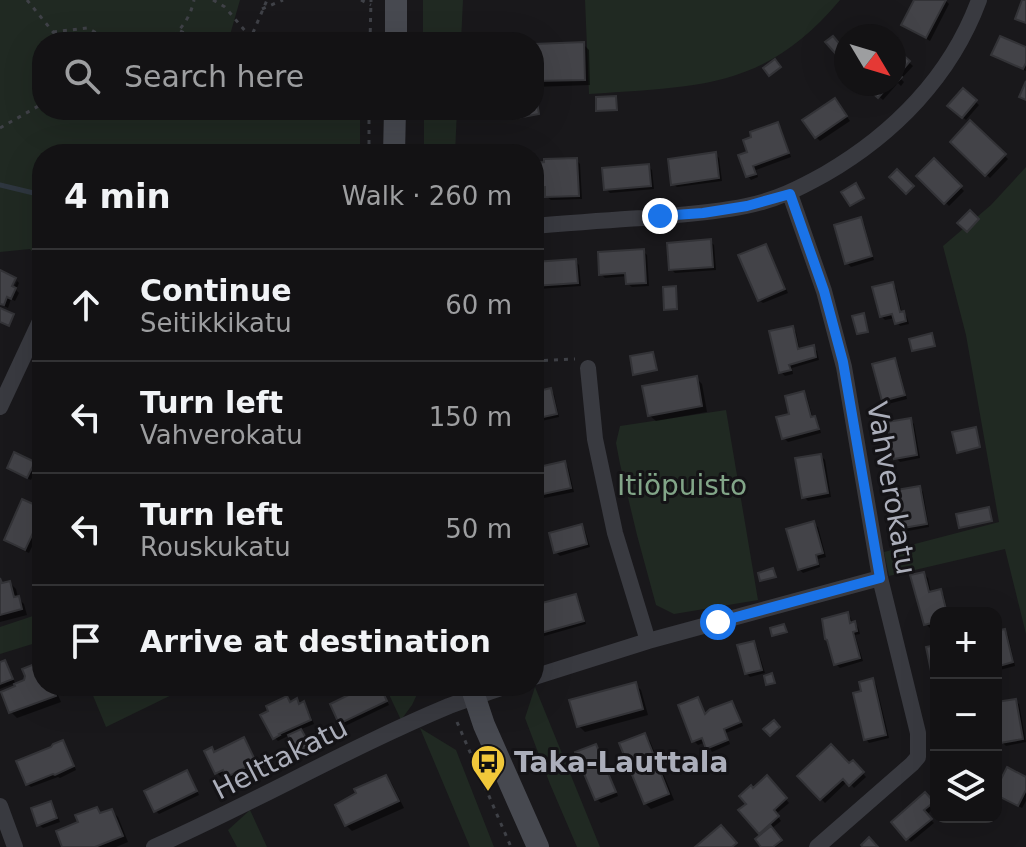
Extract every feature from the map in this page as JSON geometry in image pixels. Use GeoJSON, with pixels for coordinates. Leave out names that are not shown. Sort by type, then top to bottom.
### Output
{"type":"FeatureCollection","features":[{"type":"Feature","properties":{"kind":"main road"},"geometry":{"type":"LineString","coordinates":[[396,0],[396,32]]}},
{"type":"Feature","properties":{"kind":"main road"},"geometry":{"type":"LineString","coordinates":[[394,144],[395,120]]}},
{"type":"Feature","properties":{"kind":"main road"},"geometry":{"type":"LineString","coordinates":[[473,696],[538,847]]}},
{"type":"Feature","properties":{"kind":"street"},"geometry":{"type":"LineString","coordinates":[[544,225],[712,212],[790,194],[883,135],[915,104],[944,68],[969,27],[979,0]]}},
{"type":"Feature","properties":{"kind":"street","name":"Vahverokatu"},"geometry":{"type":"LineString","coordinates":[[790,194],[824,291],[843,362],[880,578],[918,733],[918,757],[912,764],[817,847]]}},
{"type":"Feature","properties":{"kind":"street"},"geometry":{"type":"LineString","coordinates":[[0,407],[32,338]]}},
{"type":"Feature","properties":{"kind":"street"},"geometry":{"type":"LineString","coordinates":[[588,368],[595,439],[615,533],[648,641]]}},
{"type":"Feature","properties":{"kind":"street"},"geometry":{"type":"LineString","coordinates":[[544,674],[648,641],[880,578]]}},
{"type":"Feature","properties":{"kind":"street","name":"Helttakatu"},"geometry":{"type":"LineString","coordinates":[[154,847],[466,696]]}},
{"type":"Feature","properties":{"kind":"street"},"geometry":{"type":"LineString","coordinates":[[0,806],[15,847]]}},
{"type":"Feature","properties":{"kind":"path"},"geometry":{"type":"LineString","coordinates":[[27,0],[53,32],[87,28],[95,32]]}},
{"type":"Feature","properties":{"kind":"path"},"geometry":{"type":"LineString","coordinates":[[180,31],[194,0]]}},
{"type":"Feature","properties":{"kind":"path"},"geometry":{"type":"LineString","coordinates":[[213,0],[225,7],[244,32]]}},
{"type":"Feature","properties":{"kind":"path"},"geometry":{"type":"LineString","coordinates":[[253,32],[267,0]]}},
{"type":"Feature","properties":{"kind":"path"},"geometry":{"type":"LineString","coordinates":[[262,9],[283,0]]}},
{"type":"Feature","properties":{"kind":"path"},"geometry":{"type":"LineString","coordinates":[[361,0],[371,2],[370,32]]}},
{"type":"Feature","properties":{"kind":"path"},"geometry":{"type":"LineString","coordinates":[[0,128],[32,110]]}},
{"type":"Feature","properties":{"kind":"path"},"geometry":{"type":"LineString","coordinates":[[369,120],[369,144]]}},
{"type":"Feature","properties":{"kind":"path"},"geometry":{"type":"LineString","coordinates":[[544,360],[574,358],[588,368]]}},
{"type":"Feature","properties":{"kind":"path"},"geometry":{"type":"LineString","coordinates":[[450,706],[511,847]]}},
{"type":"Feature","properties":{"kind":"green space"},"geometry":{"type":"Polygon","coordinates":[[[0,0],[240,0],[231,32],[32,32],[32,120],[360,120],[360,144],[32,144],[32,252],[30,249],[0,252],[0,0]]]}},
{"type":"Feature","properties":{"kind":"green space"},"geometry":{"type":"Polygon","coordinates":[[[423,0],[463,0],[461,32],[423,32],[423,0]]]}},
{"type":"Feature","properties":{"kind":"green space"},"geometry":{"type":"Polygon","coordinates":[[[585,0],[840,0],[812,30],[784,52],[727,78],[663,89],[589,94],[585,0]]]}},
{"type":"Feature","properties":{"kind":"green space"},"geometry":{"type":"Polygon","coordinates":[[[424,120],[457,120],[455,144],[424,144],[424,120]]]}},
{"type":"Feature","properties":{"kind":"green space"},"geometry":{"type":"Polygon","coordinates":[[[1026,167],[1026,634],[1005,549],[889,576],[884,552],[999,522],[966,335],[943,246],[991,205],[1026,167]]]}},
{"type":"Feature","properties":{"kind":"green space","name":"Itiöpuisto"},"geometry":{"type":"Polygon","coordinates":[[[726,410],[758,600],[674,614],[656,605],[620,464],[616,443],[620,426],[726,410]]]}},
{"type":"Feature","properties":{"kind":"green space"},"geometry":{"type":"Polygon","coordinates":[[[32,616],[32,644],[0,654],[0,627],[32,616]]]}},
{"type":"Feature","properties":{"kind":"green space"},"geometry":{"type":"Polygon","coordinates":[[[93,696],[170,696],[106,727],[93,696]]]}},
{"type":"Feature","properties":{"kind":"green space"},"geometry":{"type":"Polygon","coordinates":[[[390,696],[416,696],[412,705],[401,720],[390,696]]]}},
{"type":"Feature","properties":{"kind":"green space"},"geometry":{"type":"Polygon","coordinates":[[[532,696],[539,696],[600,847],[577,847],[525,718],[532,696]]]}},
{"type":"Feature","properties":{"kind":"green space"},"geometry":{"type":"Polygon","coordinates":[[[420,728],[456,750],[494,847],[470,847],[420,728]]]}},
{"type":"Feature","properties":{"kind":"green space"},"geometry":{"type":"Polygon","coordinates":[[[250,810],[267,847],[237,847],[228,830],[250,810]]]}},
{"type":"Feature","properties":{"kind":"building"},"geometry":{"type":"Polygon","coordinates":[[[914,0],[946,0],[926,38],[902,24],[914,0]]]}},
{"type":"Feature","properties":{"kind":"building"},"geometry":{"type":"Polygon","coordinates":[[[1022,0],[1026,0],[1026,23],[1015,19],[1022,0]]]}},
{"type":"Feature","properties":{"kind":"building"},"geometry":{"type":"Polygon","coordinates":[[[833,36],[834,52],[825,42],[833,36]]]}},
{"type":"Feature","properties":{"kind":"building"},"geometry":{"type":"Polygon","coordinates":[[[1000,36],[1026,47],[1023,69],[991,55],[1000,36]]]}},
{"type":"Feature","properties":{"kind":"building"},"geometry":{"type":"Polygon","coordinates":[[[584,42],[585,80],[544,81],[544,44],[584,42]]]}},
{"type":"Feature","properties":{"kind":"building"},"geometry":{"type":"Polygon","coordinates":[[[775,59],[781,67],[769,76],[763,68],[775,59]]]}},
{"type":"Feature","properties":{"kind":"building"},"geometry":{"type":"Polygon","coordinates":[[[1026,81],[1026,100],[1019,97],[1026,81]]]}},
{"type":"Feature","properties":{"kind":"building"},"geometry":{"type":"Polygon","coordinates":[[[963,88],[977,100],[962,118],[947,106],[963,88]]]}},
{"type":"Feature","properties":{"kind":"building"},"geometry":{"type":"Polygon","coordinates":[[[616,96],[617,110],[596,111],[596,97],[616,96]]]}},
{"type":"Feature","properties":{"kind":"building"},"geometry":{"type":"Polygon","coordinates":[[[835,98],[847,116],[815,138],[802,120],[835,98]]]}},
{"type":"Feature","properties":{"kind":"building"},"geometry":{"type":"Polygon","coordinates":[[[970,120],[1006,154],[985,176],[950,142],[970,120]]]}},
{"type":"Feature","properties":{"kind":"building"},"geometry":{"type":"Polygon","coordinates":[[[778,122],[789,153],[753,166],[756,174],[746,177],[738,155],[747,152],[743,140],[751,137],[750,132],[778,122]]]}},
{"type":"Feature","properties":{"kind":"building"},"geometry":{"type":"Polygon","coordinates":[[[716,152],[719,178],[671,185],[668,159],[716,152]]]}},
{"type":"Feature","properties":{"kind":"building"},"geometry":{"type":"Polygon","coordinates":[[[577,158],[579,196],[545,197],[544,159],[577,158]]]}},
{"type":"Feature","properties":{"kind":"building"},"geometry":{"type":"Polygon","coordinates":[[[934,158],[962,186],[944,204],[916,176],[934,158]]]}},
{"type":"Feature","properties":{"kind":"building"},"geometry":{"type":"Polygon","coordinates":[[[649,164],[651,186],[604,190],[602,168],[649,164]]]}},
{"type":"Feature","properties":{"kind":"building"},"geometry":{"type":"Polygon","coordinates":[[[897,169],[914,186],[906,194],[889,177],[897,169]]]}},
{"type":"Feature","properties":{"kind":"building"},"geometry":{"type":"Polygon","coordinates":[[[856,183],[864,198],[850,206],[841,192],[856,183]]]}},
{"type":"Feature","properties":{"kind":"building"},"geometry":{"type":"Polygon","coordinates":[[[970,210],[979,219],[967,232],[957,223],[970,210]]]}},
{"type":"Feature","properties":{"kind":"building"},"geometry":{"type":"Polygon","coordinates":[[[861,217],[872,256],[845,264],[834,225],[861,217]]]}},
{"type":"Feature","properties":{"kind":"building"},"geometry":{"type":"Polygon","coordinates":[[[711,239],[713,267],[669,270],[667,243],[711,239]]]}},
{"type":"Feature","properties":{"kind":"building"},"geometry":{"type":"Polygon","coordinates":[[[766,244],[785,289],[758,301],[738,255],[766,244]]]}},
{"type":"Feature","properties":{"kind":"building"},"geometry":{"type":"Polygon","coordinates":[[[644,249],[646,283],[626,284],[625,273],[599,275],[598,252],[644,249]]]}},
{"type":"Feature","properties":{"kind":"building"},"geometry":{"type":"Polygon","coordinates":[[[576,259],[578,283],[544,285],[544,261],[576,259]]]}},
{"type":"Feature","properties":{"kind":"building"},"geometry":{"type":"Polygon","coordinates":[[[0,270],[16,278],[12,286],[16,288],[4,305],[0,304],[0,270]]]}},
{"type":"Feature","properties":{"kind":"building"},"geometry":{"type":"Polygon","coordinates":[[[893,282],[900,312],[904,311],[906,321],[895,324],[892,314],[880,317],[872,287],[893,282]]]}},
{"type":"Feature","properties":{"kind":"building"},"geometry":{"type":"Polygon","coordinates":[[[676,286],[677,309],[664,310],[663,287],[676,286]]]}},
{"type":"Feature","properties":{"kind":"building"},"geometry":{"type":"Polygon","coordinates":[[[0,308],[14,314],[9,326],[0,322],[0,308]]]}},
{"type":"Feature","properties":{"kind":"building"},"geometry":{"type":"Polygon","coordinates":[[[864,313],[868,332],[857,334],[852,316],[864,313]]]}},
{"type":"Feature","properties":{"kind":"building"},"geometry":{"type":"Polygon","coordinates":[[[793,326],[798,349],[814,345],[816,357],[789,365],[791,370],[779,373],[769,331],[793,326]]]}},
{"type":"Feature","properties":{"kind":"building"},"geometry":{"type":"Polygon","coordinates":[[[932,333],[935,346],[912,351],[909,339],[932,333]]]}},
{"type":"Feature","properties":{"kind":"building"},"geometry":{"type":"Polygon","coordinates":[[[653,352],[657,370],[633,375],[630,356],[653,352]]]}},
{"type":"Feature","properties":{"kind":"building"},"geometry":{"type":"Polygon","coordinates":[[[895,358],[905,395],[882,401],[872,364],[895,358]]]}},
{"type":"Feature","properties":{"kind":"building"},"geometry":{"type":"Polygon","coordinates":[[[697,376],[702,406],[648,416],[642,386],[697,376]]]}},
{"type":"Feature","properties":{"kind":"building"},"geometry":{"type":"Polygon","coordinates":[[[551,388],[557,414],[544,417],[544,390],[551,388]]]}},
{"type":"Feature","properties":{"kind":"building"},"geometry":{"type":"Polygon","coordinates":[[[804,391],[811,417],[815,416],[819,429],[782,439],[776,417],[789,414],[785,396],[804,391]]]}},
{"type":"Feature","properties":{"kind":"building"},"geometry":{"type":"Polygon","coordinates":[[[911,418],[917,455],[894,459],[887,422],[911,418]]]}},
{"type":"Feature","properties":{"kind":"building"},"geometry":{"type":"Polygon","coordinates":[[[976,427],[980,447],[957,453],[952,432],[976,427]]]}},
{"type":"Feature","properties":{"kind":"building"},"geometry":{"type":"Polygon","coordinates":[[[14,452],[32,461],[27,478],[7,468],[14,452]]]}},
{"type":"Feature","properties":{"kind":"building"},"geometry":{"type":"Polygon","coordinates":[[[821,454],[828,493],[802,498],[795,458],[821,454]]]}},
{"type":"Feature","properties":{"kind":"building"},"geometry":{"type":"Polygon","coordinates":[[[565,461],[571,488],[544,494],[544,466],[565,461]]]}},
{"type":"Feature","properties":{"kind":"building"},"geometry":{"type":"Polygon","coordinates":[[[920,486],[927,524],[903,528],[896,490],[920,486]]]}},
{"type":"Feature","properties":{"kind":"building"},"geometry":{"type":"Polygon","coordinates":[[[22,499],[32,504],[32,535],[25,550],[4,540],[22,499]]]}},
{"type":"Feature","properties":{"kind":"building"},"geometry":{"type":"Polygon","coordinates":[[[989,507],[992,521],[959,528],[956,514],[989,507]]]}},
{"type":"Feature","properties":{"kind":"building"},"geometry":{"type":"Polygon","coordinates":[[[814,521],[823,553],[816,555],[818,564],[798,570],[786,529],[814,521]]]}},
{"type":"Feature","properties":{"kind":"building"},"geometry":{"type":"Polygon","coordinates":[[[582,524],[587,544],[554,553],[549,533],[582,524]]]}},
{"type":"Feature","properties":{"kind":"building"},"geometry":{"type":"Polygon","coordinates":[[[773,568],[776,577],[760,581],[758,573],[773,568]]]}},
{"type":"Feature","properties":{"kind":"building"},"geometry":{"type":"Polygon","coordinates":[[[924,572],[929,592],[941,589],[946,607],[930,607],[930,624],[924,625],[910,575],[924,572]]]}},
{"type":"Feature","properties":{"kind":"building"},"geometry":{"type":"Polygon","coordinates":[[[0,578],[2,583],[10,581],[14,597],[19,596],[22,609],[0,615],[0,578]]]}},
{"type":"Feature","properties":{"kind":"building"},"geometry":{"type":"Polygon","coordinates":[[[576,594],[584,621],[544,632],[544,602],[576,594]]]}},
{"type":"Feature","properties":{"kind":"building"},"geometry":{"type":"Polygon","coordinates":[[[848,612],[850,623],[855,621],[857,631],[853,632],[860,658],[834,665],[822,619],[848,612]]]}},
{"type":"Feature","properties":{"kind":"building"},"geometry":{"type":"Polygon","coordinates":[[[784,624],[787,632],[772,636],[770,628],[784,624]]]}},
{"type":"Feature","properties":{"kind":"building"},"geometry":{"type":"Polygon","coordinates":[[[1005,629],[1013,662],[1002,665],[1002,630],[1005,629]]]}},
{"type":"Feature","properties":{"kind":"building"},"geometry":{"type":"Polygon","coordinates":[[[754,641],[762,670],[745,674],[737,645],[754,641]]]}},
{"type":"Feature","properties":{"kind":"building"},"geometry":{"type":"Polygon","coordinates":[[[5,660],[13,679],[0,684],[0,662],[5,660]]]}},
{"type":"Feature","properties":{"kind":"building"},"geometry":{"type":"Polygon","coordinates":[[[32,665],[32,696],[56,696],[9,713],[1,692],[24,680],[22,669],[32,665]]]}},
{"type":"Feature","properties":{"kind":"building"},"geometry":{"type":"Polygon","coordinates":[[[772,673],[775,683],[766,685],[764,676],[772,673]]]}},
{"type":"Feature","properties":{"kind":"building"},"geometry":{"type":"Polygon","coordinates":[[[873,678],[886,735],[864,740],[853,693],[861,691],[859,682],[873,678]]]}},
{"type":"Feature","properties":{"kind":"building"},"geometry":{"type":"Polygon","coordinates":[[[636,682],[643,709],[577,727],[569,700],[636,682]]]}},
{"type":"Feature","properties":{"kind":"building"},"geometry":{"type":"Polygon","coordinates":[[[287,696],[290,702],[297,698],[299,704],[304,701],[311,720],[273,739],[260,715],[268,711],[266,706],[287,696]]]}},
{"type":"Feature","properties":{"kind":"building"},"geometry":{"type":"Polygon","coordinates":[[[346,696],[385,696],[387,701],[339,724],[330,704],[346,696]]]}},
{"type":"Feature","properties":{"kind":"building"},"geometry":{"type":"Polygon","coordinates":[[[698,697],[705,714],[732,701],[741,722],[724,729],[728,740],[706,749],[702,738],[692,742],[678,705],[698,697]]]}},
{"type":"Feature","properties":{"kind":"building"},"geometry":{"type":"Polygon","coordinates":[[[1016,699],[1023,739],[1002,743],[1002,701],[1016,699]]]}},
{"type":"Feature","properties":{"kind":"building"},"geometry":{"type":"Polygon","coordinates":[[[774,720],[780,727],[770,736],[763,729],[774,720]]]}},
{"type":"Feature","properties":{"kind":"building"},"geometry":{"type":"Polygon","coordinates":[[[301,729],[310,745],[296,752],[288,735],[301,729]]]}},
{"type":"Feature","properties":{"kind":"building"},"geometry":{"type":"Polygon","coordinates":[[[645,733],[669,794],[644,804],[619,743],[645,733]]]}},
{"type":"Feature","properties":{"kind":"building"},"geometry":{"type":"Polygon","coordinates":[[[244,737],[256,762],[227,777],[223,770],[215,774],[204,751],[212,747],[214,752],[244,737]]]}},
{"type":"Feature","properties":{"kind":"building"},"geometry":{"type":"Polygon","coordinates":[[[63,740],[74,766],[26,785],[16,761],[63,740]]]}},
{"type":"Feature","properties":{"kind":"building"},"geometry":{"type":"Polygon","coordinates":[[[596,744],[616,792],[595,800],[575,752],[596,744]]]}},
{"type":"Feature","properties":{"kind":"building"},"geometry":{"type":"Polygon","coordinates":[[[831,744],[849,763],[853,760],[864,772],[849,786],[843,779],[820,800],[797,776],[831,744]]]}},
{"type":"Feature","properties":{"kind":"building"},"geometry":{"type":"Polygon","coordinates":[[[1007,767],[1026,777],[1026,790],[1018,806],[1002,798],[1002,777],[1007,767]]]}},
{"type":"Feature","properties":{"kind":"building"},"geometry":{"type":"Polygon","coordinates":[[[187,770],[197,791],[154,812],[144,791],[187,770]]]}},
{"type":"Feature","properties":{"kind":"building"},"geometry":{"type":"Polygon","coordinates":[[[386,775],[399,801],[345,826],[335,805],[356,793],[354,789],[386,775]]]}},
{"type":"Feature","properties":{"kind":"building"},"geometry":{"type":"Polygon","coordinates":[[[767,775],[787,798],[774,810],[779,816],[759,834],[738,810],[746,804],[739,796],[767,775]]]}},
{"type":"Feature","properties":{"kind":"building"},"geometry":{"type":"Polygon","coordinates":[[[925,792],[930,798],[930,805],[924,810],[930,821],[906,840],[891,822],[925,792]]]}},
{"type":"Feature","properties":{"kind":"building"},"geometry":{"type":"Polygon","coordinates":[[[51,801],[57,818],[37,826],[31,808],[51,801]]]}},
{"type":"Feature","properties":{"kind":"building"},"geometry":{"type":"Polygon","coordinates":[[[97,807],[100,813],[112,809],[123,836],[95,847],[62,847],[56,831],[78,822],[75,815],[97,807]]]}},
{"type":"Feature","properties":{"kind":"building"},"geometry":{"type":"Polygon","coordinates":[[[721,825],[737,843],[732,847],[695,847],[721,825]]]}},
{"type":"Feature","properties":{"kind":"building"},"geometry":{"type":"Polygon","coordinates":[[[771,826],[782,840],[773,847],[761,847],[755,839],[771,826]]]}},
{"type":"Feature","properties":{"kind":"building"},"geometry":{"type":"Polygon","coordinates":[[[869,837],[878,847],[861,845],[869,837]]]}},
{"type":"Feature","properties":{"kind":"waterway"},"geometry":{"type":"LineString","coordinates":[[0,185],[32,193]]}},
{"type":"Feature","properties":{"kind":"place","name":"Taka-Lauttala"},"geometry":{"type":"Point","coordinates":[488,793]}},
{"type":"Feature","properties":{"kind":"route"},"geometry":{"type":"LineString","coordinates":[[660,216],[747,206],[790,194],[824,291],[843,362],[880,578],[718,622]]}}]}
